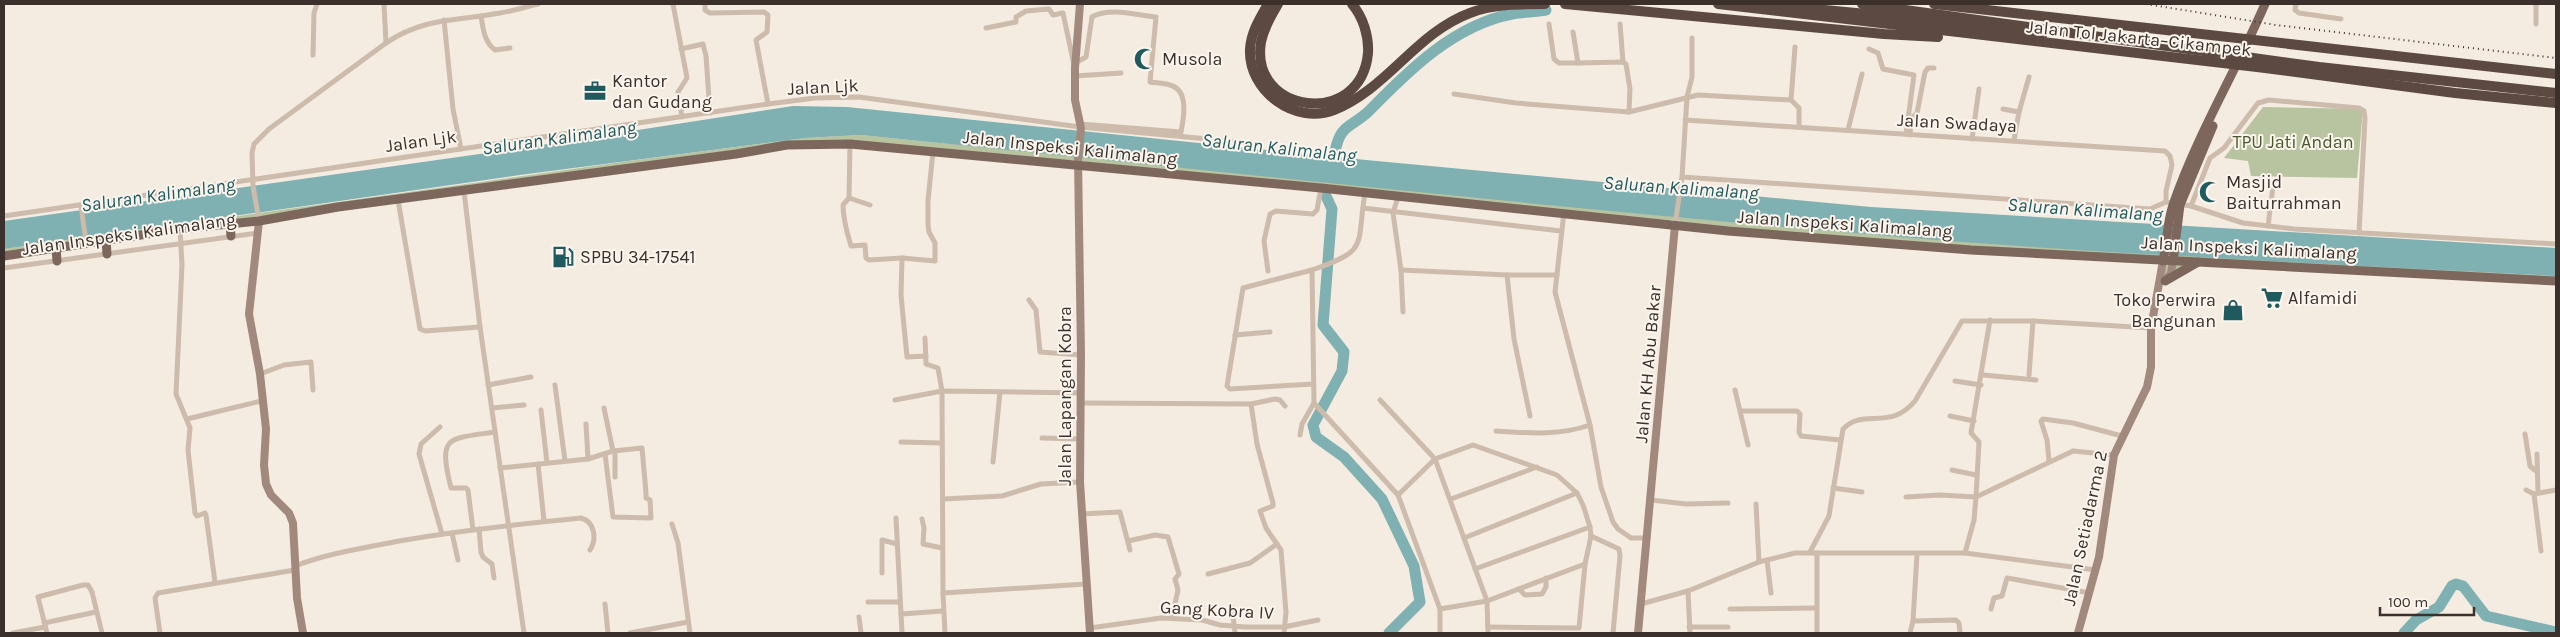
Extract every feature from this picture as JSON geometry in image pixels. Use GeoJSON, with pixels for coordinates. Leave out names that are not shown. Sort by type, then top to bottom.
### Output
{"type":"FeatureCollection","features":[{"type":"Feature","properties":{"kind":"highway"},"geometry":{"type":"LineString","coordinates":[[1268,4],[1252,37],[1250,49],[1254,72],[1270,97],[1291,109],[1311,114],[1333,110],[1352,102],[1413,49],[1470,13],[1498,7],[1545,4]]}},
{"type":"Feature","properties":{"kind":"highway"},"geometry":{"type":"LineString","coordinates":[[1278,4],[1264,30],[1260,48],[1262,66],[1275,89],[1285,97],[1302,103],[1316,104],[1330,102],[1347,93],[1356,85],[1367,63],[1366,34],[1358,10],[1352,4]]}},
{"type":"Feature","properties":{"kind":"highway"},"geometry":{"type":"LineString","coordinates":[[1565,4],[1884,34],[2031,42]]}},
{"type":"Feature","properties":{"kind":"highway","name":"Jalan Tol Jakarta–Cikampek"},"geometry":{"type":"LineString","coordinates":[[1718,4],[2556,102]]}},
{"type":"Feature","properties":{"kind":"highway"},"geometry":{"type":"LineString","coordinates":[[1760,4],[1876,15],[2352,78],[2556,102]]}},
{"type":"Feature","properties":{"kind":"highway"},"geometry":{"type":"LineString","coordinates":[[1862,4],[2319,67],[2556,93]]}},
{"type":"Feature","properties":{"kind":"highway","name":"Jalan Tol Jakarta–Cikampek"},"geometry":{"type":"LineString","coordinates":[[1934,4],[2556,74]]}},
{"type":"Feature","properties":{"kind":"main road","name":"Jalan Setiadarma 2"},"geometry":{"type":"LineString","coordinates":[[2263,15],[2265,4]]}},
{"type":"Feature","properties":{"kind":"main road","name":"Jalan Setiadarma 2"},"geometry":{"type":"LineString","coordinates":[[2168,258],[2173,204],[2263,15],[2271,4]]}},
{"type":"Feature","properties":{"kind":"main road","name":"Jalan Inspeksi Kalimalang"},"geometry":{"type":"LineString","coordinates":[[4,256],[86,241],[106,240],[259,217],[736,154],[787,145],[850,144],[1078,162],[1398,197],[1971,250],[2168,258],[2198,262],[2556,281]]}},
{"type":"Feature","properties":{"kind":"main road"},"geometry":{"type":"LineString","coordinates":[[230,222],[231,236]]}},
{"type":"Feature","properties":{"kind":"main road"},"geometry":{"type":"LineString","coordinates":[[106,240],[107,254]]}},
{"type":"Feature","properties":{"kind":"main road"},"geometry":{"type":"LineString","coordinates":[[56,248],[57,261]]}},
{"type":"Feature","properties":{"kind":"main road"},"geometry":{"type":"LineString","coordinates":[[2162,284],[2198,262]]}},
{"type":"Feature","properties":{"kind":"street"},"geometry":{"type":"LineString","coordinates":[[313,55],[314,13],[317,4]]}},
{"type":"Feature","properties":{"kind":"street"},"geometry":{"type":"LineString","coordinates":[[384,4],[386,43]]}},
{"type":"Feature","properties":{"kind":"street"},"geometry":{"type":"LineString","coordinates":[[304,633],[297,598],[293,523],[290,513],[271,495],[266,484],[264,465],[267,438],[261,401],[260,374],[249,314],[259,217],[253,183],[252,153],[254,144],[260,137],[404,31],[444,20],[481,16],[538,4]]}},
{"type":"Feature","properties":{"kind":"street"},"geometry":{"type":"LineString","coordinates":[[673,4],[687,78],[678,92],[682,117]]}},
{"type":"Feature","properties":{"kind":"street"},"geometry":{"type":"LineString","coordinates":[[705,4],[705,10],[710,13],[764,12],[768,15],[768,32],[757,39],[756,43],[760,51],[768,104]]}},
{"type":"Feature","properties":{"kind":"street","name":"Jalan Lapangan Kobra"},"geometry":{"type":"LineString","coordinates":[[1080,4],[1075,69],[1075,100],[1080,126],[1078,162],[1081,355],[1080,482],[1090,631]]}},
{"type":"Feature","properties":{"kind":"street"},"geometry":{"type":"LineString","coordinates":[[2296,4],[2295,10],[2299,13],[2341,19]]}},
{"type":"Feature","properties":{"kind":"street"},"geometry":{"type":"LineString","coordinates":[[2536,4],[2536,24]]}},
{"type":"Feature","properties":{"kind":"street"},"geometry":{"type":"LineString","coordinates":[[986,28],[1016,22],[1016,17],[1026,11],[1049,9],[1053,15],[1063,13],[1075,69]]}},
{"type":"Feature","properties":{"kind":"street"},"geometry":{"type":"LineString","coordinates":[[1075,69],[1086,57],[1092,17],[1099,13],[1127,13],[1156,17],[1150,82],[1171,85],[1178,90],[1184,101],[1185,114],[1182,132],[1095,123],[1080,126]]}},
{"type":"Feature","properties":{"kind":"street"},"geometry":{"type":"LineString","coordinates":[[481,16],[484,34],[492,48],[495,50],[510,48]]}},
{"type":"Feature","properties":{"kind":"street"},"geometry":{"type":"LineString","coordinates":[[444,20],[453,109],[461,150]]}},
{"type":"Feature","properties":{"kind":"street"},"geometry":{"type":"LineString","coordinates":[[1549,24],[1554,59],[1559,63],[1623,62]]}},
{"type":"Feature","properties":{"kind":"street"},"geometry":{"type":"LineString","coordinates":[[1620,24],[1623,62],[1627,66],[1630,89],[1629,112]]}},
{"type":"Feature","properties":{"kind":"street"},"geometry":{"type":"LineString","coordinates":[[1573,32],[1578,63]]}},
{"type":"Feature","properties":{"kind":"street","name":"Jalan KH Abu Bakar"},"geometry":{"type":"LineString","coordinates":[[1638,633],[1676,222],[1682,177],[1687,97],[1692,77],[1692,38]]}},
{"type":"Feature","properties":{"kind":"street"},"geometry":{"type":"LineString","coordinates":[[681,49],[703,44],[706,56],[710,113]]}},
{"type":"Feature","properties":{"kind":"street"},"geometry":{"type":"LineString","coordinates":[[1791,100],[1795,48]]}},
{"type":"Feature","properties":{"kind":"street"},"geometry":{"type":"LineString","coordinates":[[1869,50],[1878,53],[1883,69],[1914,75],[1908,135]]}},
{"type":"Feature","properties":{"kind":"street"},"geometry":{"type":"LineString","coordinates":[[1908,135],[1911,118],[1917,114],[1925,72],[1928,68],[1934,68]]}},
{"type":"Feature","properties":{"kind":"street"},"geometry":{"type":"LineString","coordinates":[[1075,69],[1121,72]]}},
{"type":"Feature","properties":{"kind":"street"},"geometry":{"type":"LineString","coordinates":[[1848,130],[1862,74]]}},
{"type":"Feature","properties":{"kind":"street"},"geometry":{"type":"LineString","coordinates":[[2014,140],[2019,112],[2029,77]]}},
{"type":"Feature","properties":{"kind":"street"},"geometry":{"type":"LineString","coordinates":[[1972,139],[1979,89]]}},
{"type":"Feature","properties":{"kind":"street"},"geometry":{"type":"LineString","coordinates":[[1454,94],[1516,103],[1629,112],[1687,97],[1710,94],[1791,100],[1799,108],[1800,127]]}},
{"type":"Feature","properties":{"kind":"street","name":"Jalan Ljk"},"geometry":{"type":"LineString","coordinates":[[4,216],[253,183],[461,150],[815,98],[859,97],[1080,126]]}},
{"type":"Feature","properties":{"kind":"street"},"geometry":{"type":"LineString","coordinates":[[2191,206],[2210,158],[2224,148],[2258,103],[2269,100],[2359,108],[2364,111],[2365,118],[2359,233]]}},
{"type":"Feature","properties":{"kind":"street"},"geometry":{"type":"LineString","coordinates":[[2003,109],[2019,112]]}},
{"type":"Feature","properties":{"kind":"street","name":"Jalan Swadaya"},"geometry":{"type":"LineString","coordinates":[[1685,120],[1972,139],[2014,140],[2165,152],[2170,156],[2172,165],[2166,191],[2173,204]]}},
{"type":"Feature","properties":{"kind":"street"},"geometry":{"type":"LineString","coordinates":[[1080,126],[1240,142]]}},
{"type":"Feature","properties":{"kind":"street"},"geometry":{"type":"LineString","coordinates":[[850,144],[850,198],[842,205],[842,211],[851,246],[865,245],[866,259],[902,258],[933,262],[935,260],[934,238],[929,232],[928,225],[928,200],[934,151]]}},
{"type":"Feature","properties":{"kind":"street"},"geometry":{"type":"LineString","coordinates":[[1682,177],[2150,209],[2173,204],[2191,206],[2232,221],[2268,226],[2556,244]]}},
{"type":"Feature","properties":{"kind":"street"},"geometry":{"type":"LineString","coordinates":[[2268,226],[2273,187]]}},
{"type":"Feature","properties":{"kind":"street"},"geometry":{"type":"LineString","coordinates":[[1268,271],[1264,242],[1270,214],[1276,211],[1313,214],[1317,210],[1321,188]]}},
{"type":"Feature","properties":{"kind":"street"},"geometry":{"type":"LineString","coordinates":[[464,190],[480,327],[524,633]]}},
{"type":"Feature","properties":{"kind":"street"},"geometry":{"type":"LineString","coordinates":[[1313,384],[1227,388],[1242,288],[1312,270],[1332,263],[1352,252],[1358,244],[1365,193]]}},
{"type":"Feature","properties":{"kind":"street"},"geometry":{"type":"LineString","coordinates":[[1398,197],[1393,213],[1401,270],[1403,312]]}},
{"type":"Feature","properties":{"kind":"street"},"geometry":{"type":"LineString","coordinates":[[850,198],[870,205]]}},
{"type":"Feature","properties":{"kind":"street"},"geometry":{"type":"LineString","coordinates":[[398,200],[420,329],[425,331],[480,327]]}},
{"type":"Feature","properties":{"kind":"street"},"geometry":{"type":"LineString","coordinates":[[82,207],[86,241]]}},
{"type":"Feature","properties":{"kind":"street"},"geometry":{"type":"LineString","coordinates":[[1363,208],[1393,213],[1561,231]]}},
{"type":"Feature","properties":{"kind":"street"},"geometry":{"type":"LineString","coordinates":[[1564,212],[1555,288],[1556,298],[1590,425],[1601,487],[1613,522],[1626,536],[1648,538]]}},
{"type":"Feature","properties":{"kind":"street"},"geometry":{"type":"LineString","coordinates":[[180,229],[176,388],[179,402],[190,428],[188,450],[195,514],[206,515],[214,582]]}},
{"type":"Feature","properties":{"kind":"street","name":"Jalan Inspeksi Kalimalang"},"geometry":{"type":"LineString","coordinates":[[4,268],[258,232]]}},
{"type":"Feature","properties":{"kind":"street"},"geometry":{"type":"LineString","coordinates":[[902,258],[901,295],[907,357],[926,356]]}},
{"type":"Feature","properties":{"kind":"street","name":"Jalan Setiadarma 2"},"geometry":{"type":"LineString","coordinates":[[2078,633],[2096,570],[2114,455],[2147,387],[2151,367],[2151,328],[2168,258]]}},
{"type":"Feature","properties":{"kind":"street"},"geometry":{"type":"LineString","coordinates":[[1312,270],[1313,384],[1316,404],[1398,495],[1440,609],[1440,633]]}},
{"type":"Feature","properties":{"kind":"street"},"geometry":{"type":"LineString","coordinates":[[1401,270],[1557,276]]}},
{"type":"Feature","properties":{"kind":"street"},"geometry":{"type":"LineString","coordinates":[[1507,275],[1514,339],[1530,416]]}},
{"type":"Feature","properties":{"kind":"street"},"geometry":{"type":"LineString","coordinates":[[1029,300],[1036,310],[1040,352],[1081,355]]}},
{"type":"Feature","properties":{"kind":"street"},"geometry":{"type":"LineString","coordinates":[[1965,552],[1974,520],[1979,442],[1971,435],[1983,375],[1990,320]]}},
{"type":"Feature","properties":{"kind":"street"},"geometry":{"type":"LineString","coordinates":[[1810,552],[1829,516],[1842,429],[1854,420],[1891,419],[1906,411],[1915,401],[1962,321],[2033,321],[2151,328]]}},
{"type":"Feature","properties":{"kind":"street"},"geometry":{"type":"LineString","coordinates":[[2028,375],[2033,321]]}},
{"type":"Feature","properties":{"kind":"street"},"geometry":{"type":"LineString","coordinates":[[1235,335],[1270,332]]}},
{"type":"Feature","properties":{"kind":"street"},"geometry":{"type":"LineString","coordinates":[[925,338],[926,364],[938,368],[942,392],[942,593],[945,633]]}},
{"type":"Feature","properties":{"kind":"street"},"geometry":{"type":"LineString","coordinates":[[260,374],[284,365],[310,362],[313,390]]}},
{"type":"Feature","properties":{"kind":"street"},"geometry":{"type":"LineString","coordinates":[[1983,375],[2036,380]]}},
{"type":"Feature","properties":{"kind":"street"},"geometry":{"type":"LineString","coordinates":[[488,385],[531,377]]}},
{"type":"Feature","properties":{"kind":"street"},"geometry":{"type":"LineString","coordinates":[[1955,381],[1981,385]]}},
{"type":"Feature","properties":{"kind":"street"},"geometry":{"type":"LineString","coordinates":[[555,385],[565,461]]}},
{"type":"Feature","properties":{"kind":"street"},"geometry":{"type":"LineString","coordinates":[[1736,390],[1748,445]]}},
{"type":"Feature","properties":{"kind":"street"},"geometry":{"type":"LineString","coordinates":[[895,400],[942,392],[1081,393]]}},
{"type":"Feature","properties":{"kind":"street"},"geometry":{"type":"LineString","coordinates":[[993,462],[1000,392]]}},
{"type":"Feature","properties":{"kind":"street"},"geometry":{"type":"LineString","coordinates":[[1081,403],[1251,404],[1275,398],[1280,400],[1285,406]]}},
{"type":"Feature","properties":{"kind":"street"},"geometry":{"type":"LineString","coordinates":[[1380,400],[1435,459],[1487,601],[1488,633]]}},
{"type":"Feature","properties":{"kind":"street"},"geometry":{"type":"LineString","coordinates":[[187,418],[261,401]]}},
{"type":"Feature","properties":{"kind":"street"},"geometry":{"type":"LineString","coordinates":[[492,408],[524,404]]}},
{"type":"Feature","properties":{"kind":"street"},"geometry":{"type":"LineString","coordinates":[[1251,404],[1257,444],[1273,503],[1273,506],[1260,511],[1260,514],[1281,550],[1286,612],[1284,630]]}},
{"type":"Feature","properties":{"kind":"street"},"geometry":{"type":"LineString","coordinates":[[1300,435],[1302,424],[1316,404]]}},
{"type":"Feature","properties":{"kind":"street"},"geometry":{"type":"LineString","coordinates":[[604,408],[614,451],[615,476]]}},
{"type":"Feature","properties":{"kind":"street"},"geometry":{"type":"LineString","coordinates":[[541,410],[547,463]]}},
{"type":"Feature","properties":{"kind":"street"},"geometry":{"type":"LineString","coordinates":[[1741,411],[1797,412],[1800,414],[1798,432],[1801,436],[1840,440]]}},
{"type":"Feature","properties":{"kind":"street"},"geometry":{"type":"LineString","coordinates":[[1950,416],[1974,421]]}},
{"type":"Feature","properties":{"kind":"street"},"geometry":{"type":"LineString","coordinates":[[2049,461],[2047,440],[2041,421],[2043,419],[2073,423],[2122,436]]}},
{"type":"Feature","properties":{"kind":"street"},"geometry":{"type":"LineString","coordinates":[[586,424],[588,459]]}},
{"type":"Feature","properties":{"kind":"street"},"geometry":{"type":"LineString","coordinates":[[1496,431],[1548,433],[1577,430],[1590,425]]}},
{"type":"Feature","properties":{"kind":"street"},"geometry":{"type":"LineString","coordinates":[[440,427],[421,444],[419,454],[442,534]]}},
{"type":"Feature","properties":{"kind":"street"},"geometry":{"type":"LineString","coordinates":[[494,578],[492,564],[483,557],[481,552],[468,490],[466,488],[451,488],[445,449],[448,442],[457,438],[495,432]]}},
{"type":"Feature","properties":{"kind":"street"},"geometry":{"type":"LineString","coordinates":[[2525,434],[2530,466],[2536,470]]}},
{"type":"Feature","properties":{"kind":"street"},"geometry":{"type":"LineString","coordinates":[[1042,438],[1081,439]]}},
{"type":"Feature","properties":{"kind":"street"},"geometry":{"type":"LineString","coordinates":[[902,442],[942,443]]}},
{"type":"Feature","properties":{"kind":"street"},"geometry":{"type":"LineString","coordinates":[[1398,495],[1435,459],[1473,445],[1557,475],[1577,493],[1586,511],[1591,536],[1579,628],[1488,627]]}},
{"type":"Feature","properties":{"kind":"street"},"geometry":{"type":"LineString","coordinates":[[500,468],[588,459],[614,451],[643,449],[646,493],[651,503],[651,518],[613,517],[605,454]]}},
{"type":"Feature","properties":{"kind":"street"},"geometry":{"type":"LineString","coordinates":[[1906,497],[1940,495],[1976,497],[2073,451],[2114,455]]}},
{"type":"Feature","properties":{"kind":"street"},"geometry":{"type":"LineString","coordinates":[[2537,454],[2536,494],[2541,551]]}},
{"type":"Feature","properties":{"kind":"street"},"geometry":{"type":"LineString","coordinates":[[538,464],[544,521]]}},
{"type":"Feature","properties":{"kind":"street"},"geometry":{"type":"LineString","coordinates":[[1451,499],[1538,467]]}},
{"type":"Feature","properties":{"kind":"street"},"geometry":{"type":"LineString","coordinates":[[1952,470],[1976,475]]}},
{"type":"Feature","properties":{"kind":"street"},"geometry":{"type":"LineString","coordinates":[[943,499],[1002,496],[1042,484],[1080,482]]}},
{"type":"Feature","properties":{"kind":"street"},"geometry":{"type":"LineString","coordinates":[[1833,488],[1862,492]]}},
{"type":"Feature","properties":{"kind":"street"},"geometry":{"type":"LineString","coordinates":[[2526,490],[2536,494],[2556,490]]}},
{"type":"Feature","properties":{"kind":"street"},"geometry":{"type":"LineString","coordinates":[[1464,538],[1577,493]]}},
{"type":"Feature","properties":{"kind":"street"},"geometry":{"type":"LineString","coordinates":[[1651,500],[1686,504],[1728,503]]}},
{"type":"Feature","properties":{"kind":"street"},"geometry":{"type":"LineString","coordinates":[[1756,504],[1759,562]]}},
{"type":"Feature","properties":{"kind":"street"},"geometry":{"type":"LineString","coordinates":[[1081,514],[1120,512],[1130,550]]}},
{"type":"Feature","properties":{"kind":"street"},"geometry":{"type":"LineString","coordinates":[[896,518],[902,633]]}},
{"type":"Feature","properties":{"kind":"street"},"geometry":{"type":"LineString","coordinates":[[160,633],[155,598],[158,594],[214,582],[219,584],[295,568],[337,553],[508,524],[586,519],[592,527],[594,536],[594,544],[590,550]]}},
{"type":"Feature","properties":{"kind":"street"},"geometry":{"type":"LineString","coordinates":[[922,520],[924,528],[923,544],[942,548]]}},
{"type":"Feature","properties":{"kind":"street"},"geometry":{"type":"LineString","coordinates":[[672,524],[678,543],[690,633]]}},
{"type":"Feature","properties":{"kind":"street"},"geometry":{"type":"LineString","coordinates":[[1475,569],[1590,527]]}},
{"type":"Feature","properties":{"kind":"street"},"geometry":{"type":"LineString","coordinates":[[452,533],[458,560]]}},
{"type":"Feature","properties":{"kind":"street"},"geometry":{"type":"LineString","coordinates":[[1128,541],[1155,535],[1168,537],[1178,574],[1175,579],[1178,590],[1172,618]]}},
{"type":"Feature","properties":{"kind":"street"},"geometry":{"type":"LineString","coordinates":[[1591,536],[1619,550],[1620,556],[1612,633]]}},
{"type":"Feature","properties":{"kind":"street"},"geometry":{"type":"LineString","coordinates":[[882,574],[882,540],[897,544]]}},
{"type":"Feature","properties":{"kind":"street"},"geometry":{"type":"LineString","coordinates":[[1208,574],[1250,563],[1277,544]]}},
{"type":"Feature","properties":{"kind":"street"},"geometry":{"type":"LineString","coordinates":[[1641,604],[1688,591],[1759,562],[1810,552],[1917,554],[1965,552],[2096,570]]}},
{"type":"Feature","properties":{"kind":"street"},"geometry":{"type":"LineString","coordinates":[[1817,553],[1817,633]]}},
{"type":"Feature","properties":{"kind":"street"},"geometry":{"type":"LineString","coordinates":[[1910,633],[1913,621],[1917,554]]}},
{"type":"Feature","properties":{"kind":"street"},"geometry":{"type":"LineString","coordinates":[[1767,560],[1771,593]]}},
{"type":"Feature","properties":{"kind":"street"},"geometry":{"type":"LineString","coordinates":[[1440,609],[1487,601],[1586,564]]}},
{"type":"Feature","properties":{"kind":"street"},"geometry":{"type":"LineString","coordinates":[[1518,589],[1525,595],[1542,594],[1546,587],[1546,578]]}},
{"type":"Feature","properties":{"kind":"street"},"geometry":{"type":"LineString","coordinates":[[1991,608],[1994,598],[2002,597],[2007,578],[2090,593]]}},
{"type":"Feature","properties":{"kind":"street"},"geometry":{"type":"LineString","coordinates":[[942,593],[1086,584]]}},
{"type":"Feature","properties":{"kind":"street"},"geometry":{"type":"LineString","coordinates":[[46,628],[38,597],[83,585],[91,588],[102,633]]}},
{"type":"Feature","properties":{"kind":"street"},"geometry":{"type":"LineString","coordinates":[[1688,591],[1689,630],[1728,627]]}},
{"type":"Feature","properties":{"kind":"street"},"geometry":{"type":"LineString","coordinates":[[868,602],[900,602]]}},
{"type":"Feature","properties":{"kind":"street"},"geometry":{"type":"LineString","coordinates":[[605,604],[608,633]]}},
{"type":"Feature","properties":{"kind":"street"},"geometry":{"type":"LineString","coordinates":[[1232,607],[1235,633]]}},
{"type":"Feature","properties":{"kind":"street"},"geometry":{"type":"LineString","coordinates":[[1730,609],[1816,608]]}},
{"type":"Feature","properties":{"kind":"street"},"geometry":{"type":"LineString","coordinates":[[901,614],[943,611]]}},
{"type":"Feature","properties":{"kind":"street"},"geometry":{"type":"LineString","coordinates":[[13,633],[46,628],[96,612]]}},
{"type":"Feature","properties":{"kind":"street"},"geometry":{"type":"LineString","coordinates":[[859,618],[861,633]]}},
{"type":"Feature","properties":{"kind":"street","name":"Gang Kobra IV"},"geometry":{"type":"LineString","coordinates":[[1090,631],[1172,618],[1209,621],[1220,625],[1284,630],[1318,620]]}},
{"type":"Feature","properties":{"kind":"street"},"geometry":{"type":"LineString","coordinates":[[1913,621],[1956,620],[1959,623],[1960,633]]}},
{"type":"Feature","properties":{"kind":"street"},"geometry":{"type":"LineString","coordinates":[[630,633],[688,622]]}},
{"type":"Feature","properties":{"kind":"green space","name":"TPU Jati Andan"},"geometry":{"type":"Polygon","coordinates":[[[2263,107],[2363,109],[2357,178],[2251,176],[2248,161],[2224,158],[2263,107]]]}},
{"type":"Feature","properties":{"kind":"green space"},"geometry":{"type":"Polygon","coordinates":[[[861,135],[1676,217],[1877,235],[2164,255],[2163,260],[2173,255],[2556,276],[2556,281],[2198,262],[2158,286],[2163,261],[1689,227],[1676,219],[1658,224],[1097,167],[1078,159],[1058,164],[820,143],[4,256],[4,249],[629,161],[805,138],[861,135]]]}},
{"type":"Feature","properties":{"kind":"water"},"geometry":{"type":"Polygon","coordinates":[[[793,106],[847,107],[1366,160],[1871,207],[2556,248],[2556,276],[2145,254],[1899,237],[1509,201],[861,135],[805,138],[520,175],[4,249],[4,221],[515,149],[793,106]]]}},
{"type":"Feature","properties":{"kind":"waterway","name":"Saluran Kalimalang"},"geometry":{"type":"LineString","coordinates":[[1335,152],[1340,136],[1347,127],[1369,111],[1416,66],[1452,39],[1471,28],[1491,20],[1512,14],[1546,10]]}},
{"type":"Feature","properties":{"kind":"waterway"},"geometry":{"type":"LineString","coordinates":[[1326,196],[1332,209],[1323,325],[1344,352],[1342,371],[1313,425],[1316,437],[1344,457],[1382,499],[1414,566],[1420,602],[1389,633]]}},
{"type":"Feature","properties":{"kind":"waterway"},"geometry":{"type":"LineString","coordinates":[[2404,633],[2416,620],[2439,607],[2452,586],[2456,584],[2463,586],[2486,616],[2556,632]]}},
{"type":"Feature","properties":{"kind":"railway"},"geometry":{"type":"LineString","coordinates":[[2146,4],[2276,25],[2556,58]]}},
{"type":"Feature","properties":{"kind":"place","name":"Musola"},"geometry":{"type":"Point","coordinates":[1145,59]}},
{"type":"Feature","properties":{"kind":"place","name":"Kantor dan Gudang"},"geometry":{"type":"Point","coordinates":[595,91]}},
{"type":"Feature","properties":{"kind":"place","name":"Masjid Baiturrahman"},"geometry":{"type":"Point","coordinates":[2210,192]}},
{"type":"Feature","properties":{"kind":"place","name":"SPBU 34-17541"},"geometry":{"type":"Point","coordinates":[563,257]}},
{"type":"Feature","properties":{"kind":"place","name":"Alfamidi"},"geometry":{"type":"Point","coordinates":[2272,298]}},
{"type":"Feature","properties":{"kind":"place","name":"Toko Perwira Bangunan"},"geometry":{"type":"Point","coordinates":[2233,310]}}]}
